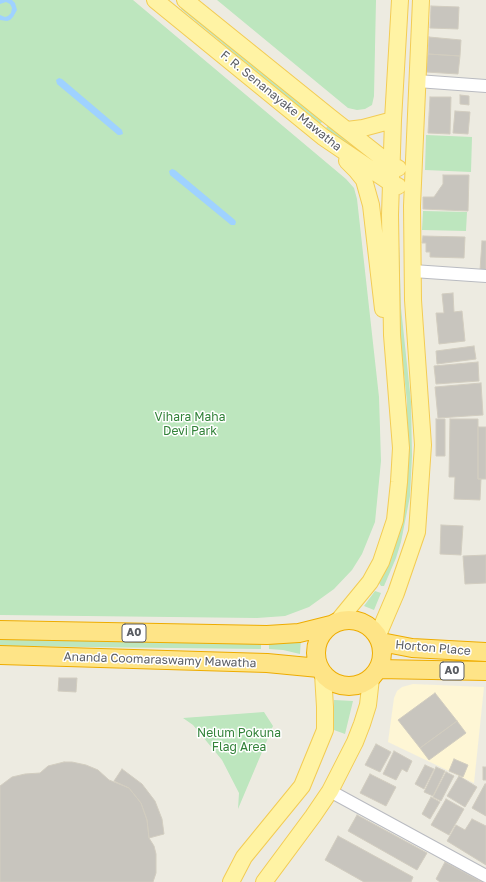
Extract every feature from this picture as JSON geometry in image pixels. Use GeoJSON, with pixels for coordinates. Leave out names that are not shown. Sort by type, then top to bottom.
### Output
{"type":"FeatureCollection","features":[{"type":"Feature","properties":{"kind":"highway","name":"A0"},"geometry":{"type":"LineString","coordinates":[[334,623],[349,619],[360,621],[370,627],[379,639]]}},
{"type":"Feature","properties":{"kind":"highway"},"geometry":{"type":"LineString","coordinates":[[321,671],[316,659],[315,649],[321,635],[334,623]]}},
{"type":"Feature","properties":{"kind":"highway","name":"Ananda Coomaraswamy Mawatha"},"geometry":{"type":"LineString","coordinates":[[0,630],[267,635],[299,633],[334,623]]}},
{"type":"Feature","properties":{"kind":"highway","name":"Horton Place"},"geometry":{"type":"LineString","coordinates":[[379,639],[412,648],[486,652]]}},
{"type":"Feature","properties":{"kind":"highway"},"geometry":{"type":"LineString","coordinates":[[374,674],[382,660],[383,651],[379,639]]}},
{"type":"Feature","properties":{"kind":"highway","name":"Ananda Coomaraswamy Mawatha"},"geometry":{"type":"LineString","coordinates":[[0,655],[266,664],[321,671]]}},
{"type":"Feature","properties":{"kind":"highway","name":"A0"},"geometry":{"type":"LineString","coordinates":[[321,671],[330,681],[340,685],[351,686],[361,684],[374,674]]}},
{"type":"Feature","properties":{"kind":"highway","name":"Horton Place"},"geometry":{"type":"LineString","coordinates":[[374,674],[486,671]]}},
{"type":"Feature","properties":{"kind":"main road","name":"F. R. Senanayake Mawatha"},"geometry":{"type":"LineString","coordinates":[[155,0],[324,137],[391,183],[412,191]]}},
{"type":"Feature","properties":{"kind":"main road","name":"F. R. Senanayake Mawatha"},"geometry":{"type":"LineString","coordinates":[[185,0],[391,165],[413,174]]}},
{"type":"Feature","properties":{"kind":"main road"},"geometry":{"type":"LineString","coordinates":[[334,623],[370,582],[381,562],[395,520],[401,448],[392,335],[390,216],[393,120],[400,0]]}},
{"type":"Feature","properties":{"kind":"main road"},"geometry":{"type":"LineString","coordinates":[[379,639],[417,532],[423,445],[412,271],[412,191],[421,0]]}},
{"type":"Feature","properties":{"kind":"main road"},"geometry":{"type":"LineString","coordinates":[[347,130],[363,128],[393,120]]}},
{"type":"Feature","properties":{"kind":"main road"},"geometry":{"type":"LineString","coordinates":[[324,137],[356,170],[364,180],[368,191],[371,205],[382,305],[392,335]]}},
{"type":"Feature","properties":{"kind":"main road"},"geometry":{"type":"LineString","coordinates":[[231,882],[244,858],[302,786],[325,730],[325,707],[321,671]]}},
{"type":"Feature","properties":{"kind":"main road"},"geometry":{"type":"LineString","coordinates":[[264,882],[330,791],[355,742],[362,724],[368,705],[374,674]]}},
{"type":"Feature","properties":{"kind":"street"},"geometry":{"type":"LineString","coordinates":[[416,81],[486,86]]}},
{"type":"Feature","properties":{"kind":"street"},"geometry":{"type":"LineString","coordinates":[[412,271],[486,276]]}},
{"type":"Feature","properties":{"kind":"street"},"geometry":{"type":"LineString","coordinates":[[330,791],[486,876]]}},
{"type":"Feature","properties":{"kind":"shaded area"},"geometry":{"type":"Polygon","coordinates":[[[413,684],[484,687],[474,783],[388,742],[394,698],[397,691],[402,687],[413,684]]]}},
{"type":"Feature","properties":{"kind":"green space","name":"Vihara Maha Devi Park"},"geometry":{"type":"Polygon","coordinates":[[[0,0],[133,0],[346,179],[354,188],[357,199],[379,397],[381,461],[375,522],[362,554],[352,570],[334,589],[309,607],[285,616],[257,618],[0,615],[0,0]]]}},
{"type":"Feature","properties":{"kind":"green space"},"geometry":{"type":"Polygon","coordinates":[[[217,0],[376,0],[374,96],[372,105],[365,109],[357,110],[348,108],[217,0]]]}},
{"type":"Feature","properties":{"kind":"green space"},"geometry":{"type":"Polygon","coordinates":[[[183,6],[324,120],[320,124],[181,9],[183,6]]]}},
{"type":"Feature","properties":{"kind":"green space"},"geometry":{"type":"Polygon","coordinates":[[[330,123],[374,163],[372,166],[326,128],[330,123]]]}},
{"type":"Feature","properties":{"kind":"green space"},"geometry":{"type":"Polygon","coordinates":[[[426,135],[472,137],[471,172],[425,170],[426,135]]]}},
{"type":"Feature","properties":{"kind":"green space"},"geometry":{"type":"Polygon","coordinates":[[[423,211],[467,212],[466,231],[422,230],[423,211]]]}},
{"type":"Feature","properties":{"kind":"green space"},"geometry":{"type":"Polygon","coordinates":[[[398,212],[401,308],[411,402],[412,456],[410,496],[401,542],[384,586],[381,586],[379,583],[396,543],[402,512],[407,457],[407,402],[397,309],[398,212]]]}},
{"type":"Feature","properties":{"kind":"green space"},"geometry":{"type":"Polygon","coordinates":[[[375,591],[381,593],[374,610],[364,606],[375,591]]]}},
{"type":"Feature","properties":{"kind":"green space"},"geometry":{"type":"Polygon","coordinates":[[[0,638],[261,642],[261,649],[0,646],[0,638]]]}},
{"type":"Feature","properties":{"kind":"green space"},"geometry":{"type":"Polygon","coordinates":[[[301,638],[300,654],[283,650],[269,649],[269,642],[301,638]]]}},
{"type":"Feature","properties":{"kind":"green space"},"geometry":{"type":"Polygon","coordinates":[[[334,700],[353,701],[345,734],[334,730],[334,700]]]}},
{"type":"Feature","properties":{"kind":"green space","name":"Nelum Pokuna Flag Area"},"geometry":{"type":"Polygon","coordinates":[[[264,712],[273,726],[238,809],[239,793],[222,760],[193,725],[183,718],[264,712]]]}},
{"type":"Feature","properties":{"kind":"water"},"geometry":{"type":"Polygon","coordinates":[[[0,0],[12,0],[15,3],[17,10],[10,20],[0,20],[0,15],[5,17],[8,16],[11,13],[12,8],[10,4],[6,2],[0,4],[0,0]]]}},
{"type":"Feature","properties":{"kind":"water"},"geometry":{"type":"Polygon","coordinates":[[[59,78],[122,130],[123,134],[118,135],[57,84],[56,80],[59,78]]]}},
{"type":"Feature","properties":{"kind":"water"},"geometry":{"type":"Polygon","coordinates":[[[172,169],[235,220],[235,225],[231,225],[170,175],[169,171],[172,169]]]}},
{"type":"Feature","properties":{"kind":"building"},"geometry":{"type":"Polygon","coordinates":[[[431,6],[459,7],[458,29],[430,28],[431,6]]]}},
{"type":"Feature","properties":{"kind":"building"},"geometry":{"type":"Polygon","coordinates":[[[429,37],[461,40],[460,56],[428,54],[429,37]]]}},
{"type":"Feature","properties":{"kind":"building"},"geometry":{"type":"Polygon","coordinates":[[[428,54],[460,56],[458,74],[426,72],[428,54]]]}},
{"type":"Feature","properties":{"kind":"building"},"geometry":{"type":"Polygon","coordinates":[[[460,95],[469,96],[469,105],[460,104],[460,95]]]}},
{"type":"Feature","properties":{"kind":"building"},"geometry":{"type":"Polygon","coordinates":[[[430,97],[451,97],[450,134],[428,133],[430,97]]]}},
{"type":"Feature","properties":{"kind":"building"},"geometry":{"type":"Polygon","coordinates":[[[455,111],[470,112],[468,134],[453,133],[455,111]]]}},
{"type":"Feature","properties":{"kind":"building"},"geometry":{"type":"Polygon","coordinates":[[[443,175],[469,175],[468,211],[423,209],[423,197],[434,197],[443,184],[443,175]]]}},
{"type":"Feature","properties":{"kind":"building"},"geometry":{"type":"Polygon","coordinates":[[[423,236],[465,237],[464,258],[430,257],[430,252],[426,252],[426,243],[422,243],[423,236]]]}},
{"type":"Feature","properties":{"kind":"building"},"geometry":{"type":"Polygon","coordinates":[[[482,241],[486,241],[486,270],[480,270],[482,241]]]}},
{"type":"Feature","properties":{"kind":"building"},"geometry":{"type":"Polygon","coordinates":[[[453,293],[454,312],[462,311],[465,341],[439,344],[436,313],[444,313],[442,294],[453,293]]]}},
{"type":"Feature","properties":{"kind":"building"},"geometry":{"type":"Polygon","coordinates":[[[474,346],[476,359],[437,364],[436,351],[474,346]]]}},
{"type":"Feature","properties":{"kind":"building"},"geometry":{"type":"Polygon","coordinates":[[[478,362],[479,381],[436,384],[434,366],[478,362]]]}},
{"type":"Feature","properties":{"kind":"building"},"geometry":{"type":"Polygon","coordinates":[[[481,383],[483,415],[438,418],[435,387],[481,383]]]}},
{"type":"Feature","properties":{"kind":"building"},"geometry":{"type":"Polygon","coordinates":[[[436,419],[445,419],[445,456],[436,456],[436,419]]]}},
{"type":"Feature","properties":{"kind":"building"},"geometry":{"type":"Polygon","coordinates":[[[450,419],[478,419],[478,479],[481,479],[480,500],[454,499],[455,477],[449,477],[450,419]]]}},
{"type":"Feature","properties":{"kind":"building"},"geometry":{"type":"Polygon","coordinates":[[[478,427],[486,427],[486,479],[478,479],[478,427]]]}},
{"type":"Feature","properties":{"kind":"building"},"geometry":{"type":"Polygon","coordinates":[[[441,525],[463,526],[461,555],[440,554],[441,525]]]}},
{"type":"Feature","properties":{"kind":"building"},"geometry":{"type":"Polygon","coordinates":[[[486,555],[486,583],[465,584],[463,556],[486,555]]]}},
{"type":"Feature","properties":{"kind":"building"},"geometry":{"type":"Polygon","coordinates":[[[59,678],[77,678],[76,692],[58,691],[59,678]]]}},
{"type":"Feature","properties":{"kind":"building"},"geometry":{"type":"Polygon","coordinates":[[[435,693],[457,721],[420,748],[398,720],[435,693]]]}},
{"type":"Feature","properties":{"kind":"building"},"geometry":{"type":"Polygon","coordinates":[[[457,721],[466,733],[429,760],[420,748],[457,721]]]}},
{"type":"Feature","properties":{"kind":"building"},"geometry":{"type":"Polygon","coordinates":[[[376,744],[391,752],[380,772],[365,765],[376,744]]]}},
{"type":"Feature","properties":{"kind":"building"},"geometry":{"type":"Polygon","coordinates":[[[394,751],[412,761],[407,772],[402,769],[396,780],[383,774],[394,751]]]}},
{"type":"Feature","properties":{"kind":"building"},"geometry":{"type":"Polygon","coordinates":[[[454,759],[468,765],[463,777],[449,771],[454,759]]]}},
{"type":"Feature","properties":{"kind":"building"},"geometry":{"type":"Polygon","coordinates":[[[64,762],[86,765],[98,770],[109,780],[129,788],[141,803],[147,820],[149,838],[154,846],[156,854],[156,873],[153,882],[0,882],[0,786],[12,777],[40,773],[48,766],[64,762]]]}},
{"type":"Feature","properties":{"kind":"building"},"geometry":{"type":"Polygon","coordinates":[[[425,765],[434,769],[424,789],[415,784],[425,765]]]}},
{"type":"Feature","properties":{"kind":"building"},"geometry":{"type":"Polygon","coordinates":[[[436,767],[445,771],[433,796],[424,792],[436,767]]]}},
{"type":"Feature","properties":{"kind":"building"},"geometry":{"type":"Polygon","coordinates":[[[483,767],[486,767],[486,780],[483,780],[483,767]]]}},
{"type":"Feature","properties":{"kind":"building"},"geometry":{"type":"Polygon","coordinates":[[[122,769],[142,784],[155,801],[162,819],[164,834],[149,838],[147,820],[141,803],[129,788],[114,781],[122,769]]]}},
{"type":"Feature","properties":{"kind":"building"},"geometry":{"type":"Polygon","coordinates":[[[446,772],[454,776],[441,801],[433,797],[446,772]]]}},
{"type":"Feature","properties":{"kind":"building"},"geometry":{"type":"Polygon","coordinates":[[[370,774],[396,787],[386,806],[360,793],[370,774]]]}},
{"type":"Feature","properties":{"kind":"building"},"geometry":{"type":"Polygon","coordinates":[[[459,776],[477,787],[465,807],[447,796],[459,776]]]}},
{"type":"Feature","properties":{"kind":"building"},"geometry":{"type":"Polygon","coordinates":[[[486,784],[486,816],[472,808],[486,784]]]}},
{"type":"Feature","properties":{"kind":"building"},"geometry":{"type":"Polygon","coordinates":[[[431,797],[440,802],[430,819],[422,814],[431,797]]]}},
{"type":"Feature","properties":{"kind":"building"},"geometry":{"type":"Polygon","coordinates":[[[446,799],[464,809],[449,835],[431,825],[446,799]]]}},
{"type":"Feature","properties":{"kind":"building"},"geometry":{"type":"Polygon","coordinates":[[[357,815],[427,853],[417,870],[348,831],[357,815]]]}},
{"type":"Feature","properties":{"kind":"building"},"geometry":{"type":"Polygon","coordinates":[[[472,819],[486,826],[486,865],[447,841],[456,825],[465,830],[472,819]]]}},
{"type":"Feature","properties":{"kind":"building"},"geometry":{"type":"Polygon","coordinates":[[[338,836],[413,877],[411,882],[364,882],[325,860],[338,836]]]}},
{"type":"Feature","properties":{"kind":"building"},"geometry":{"type":"Polygon","coordinates":[[[445,862],[482,882],[440,882],[436,879],[445,862]]]}}]}
